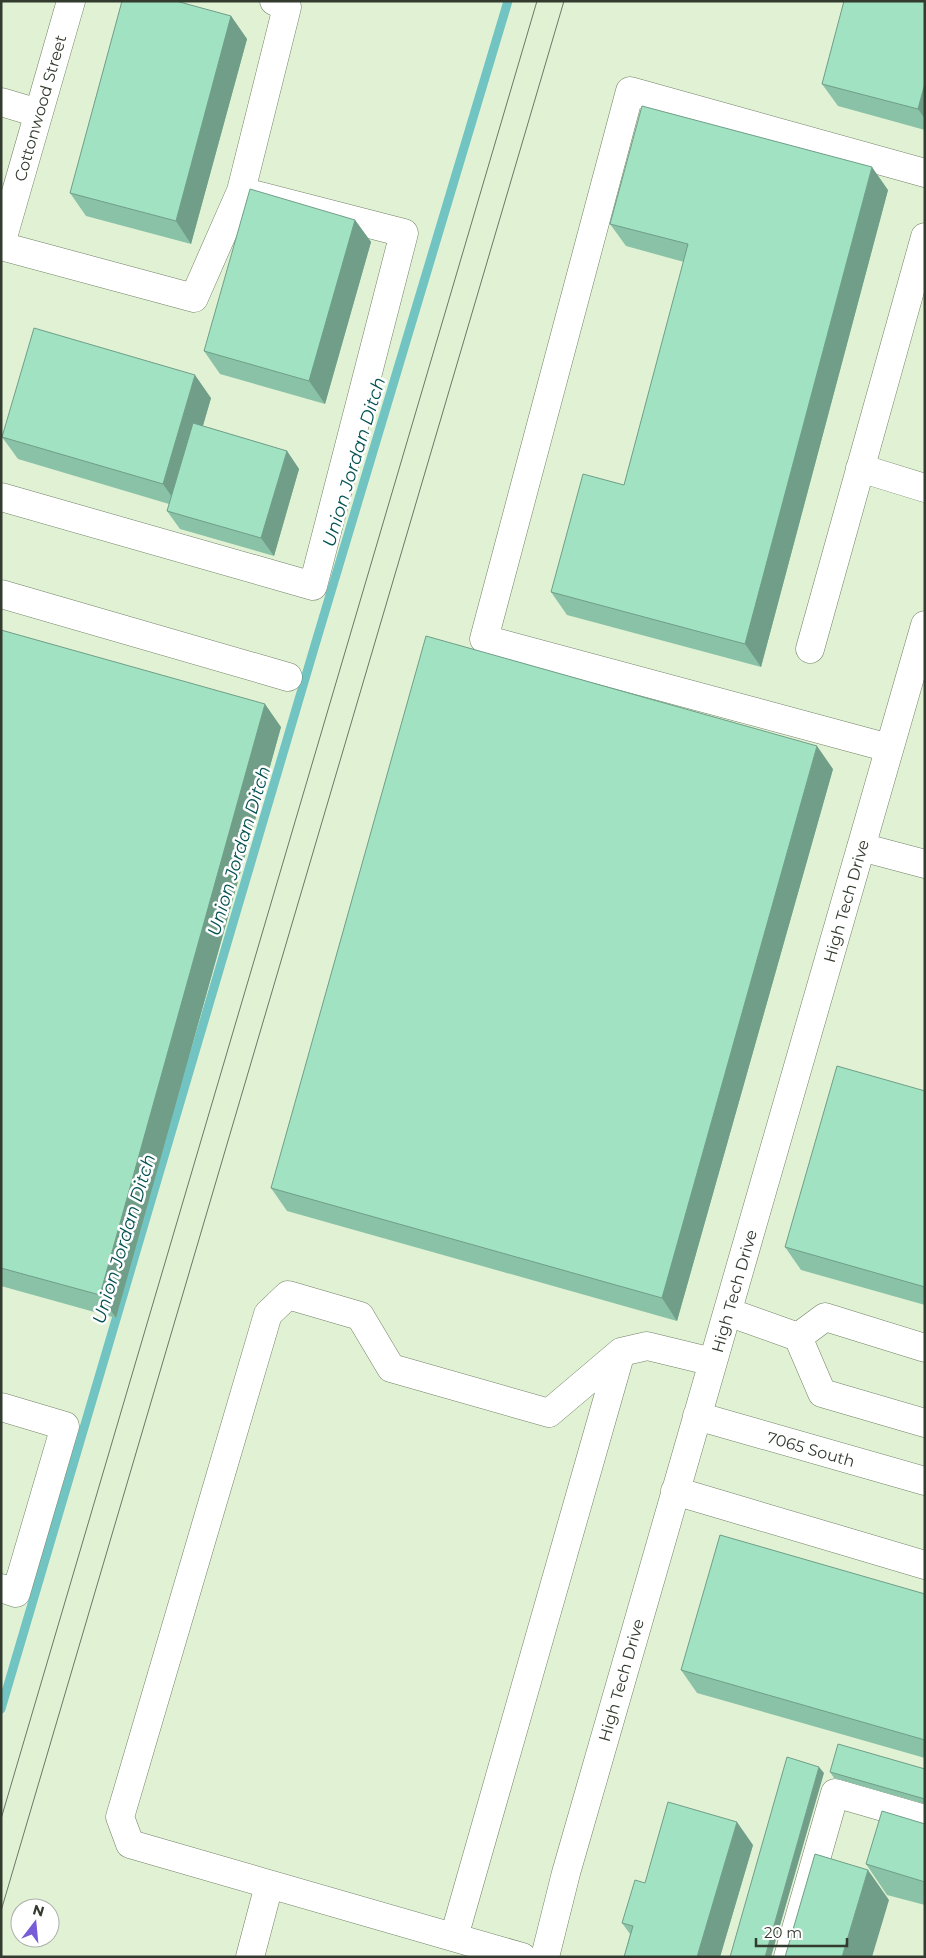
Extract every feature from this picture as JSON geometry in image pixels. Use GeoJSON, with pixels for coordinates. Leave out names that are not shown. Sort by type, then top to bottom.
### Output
{"type":"FeatureCollection","features":[{"type":"Feature","properties":{"kind":"street","name":"Cottonwood Street"},"geometry":{"type":"LineString","coordinates":[[3,235],[71,1]]}},
{"type":"Feature","properties":{"kind":"street"},"geometry":{"type":"LineString","coordinates":[[3,235],[194,298],[241,191],[286,7],[274,1]]}},
{"type":"Feature","properties":{"kind":"street"},"geometry":{"type":"LineString","coordinates":[[890,748],[484,639],[630,91],[925,173]]}},
{"type":"Feature","properties":{"kind":"street"},"geometry":{"type":"LineString","coordinates":[[1,102],[38,113]]}},
{"type":"Feature","properties":{"kind":"street"},"geometry":{"type":"LineString","coordinates":[[1,498],[313,586],[404,233],[241,191]]}},
{"type":"Feature","properties":{"kind":"street"},"geometry":{"type":"LineString","coordinates":[[810,649],[925,237]]}},
{"type":"Feature","properties":{"kind":"street"},"geometry":{"type":"LineString","coordinates":[[860,468],[925,488]]}},
{"type":"Feature","properties":{"kind":"street"},"geometry":{"type":"LineString","coordinates":[[1,594],[288,677]]}},
{"type":"Feature","properties":{"kind":"street","name":"High Tech Drive"},"geometry":{"type":"LineString","coordinates":[[544,1957],[566,1873],[675,1491],[925,625]]}},
{"type":"Feature","properties":{"kind":"street"},"geometry":{"type":"LineString","coordinates":[[861,846],[925,864]]}},
{"type":"Feature","properties":{"kind":"street"},"geometry":{"type":"LineString","coordinates":[[522,1957],[130,1844],[120,1817],[268,1314],[288,1295],[360,1316],[391,1368],[549,1413],[621,1352],[647,1346],[713,1362]]}},
{"type":"Feature","properties":{"kind":"street"},"geometry":{"type":"LineString","coordinates":[[728,1312],[798,1337],[822,1393],[925,1423]]}},
{"type":"Feature","properties":{"kind":"street"},"geometry":{"type":"LineString","coordinates":[[798,1337],[825,1318],[925,1348]]}},
{"type":"Feature","properties":{"kind":"street"},"geometry":{"type":"LineString","coordinates":[[454,1937],[621,1352]]}},
{"type":"Feature","properties":{"kind":"street"},"geometry":{"type":"LineString","coordinates":[[1,1407],[65,1426],[16,1593],[1,1588]]}},
{"type":"Feature","properties":{"kind":"street","name":"7065 South"},"geometry":{"type":"LineString","coordinates":[[697,1416],[925,1481]]}},
{"type":"Feature","properties":{"kind":"street"},"geometry":{"type":"LineString","coordinates":[[675,1491],[925,1565]]}},
{"type":"Feature","properties":{"kind":"street"},"geometry":{"type":"LineString","coordinates":[[788,1957],[835,1793],[925,1819]]}},
{"type":"Feature","properties":{"kind":"street"},"geometry":{"type":"LineString","coordinates":[[250,1957],[269,1885]]}},
{"type":"Feature","properties":{"kind":"building"},"geometry":{"type":"Polygon","coordinates":[[[122,1],[176,1],[231,16],[176,221],[70,193],[122,1]]]}},
{"type":"Feature","properties":{"kind":"building"},"geometry":{"type":"Polygon","coordinates":[[[844,1],[925,1],[925,83],[918,109],[822,84],[844,1]]]}},
{"type":"Feature","properties":{"kind":"building"},"geometry":{"type":"Polygon","coordinates":[[[642,106],[872,167],[745,644],[551,592],[583,474],[624,485],[688,244],[610,224],[642,106]]]}},
{"type":"Feature","properties":{"kind":"building"},"geometry":{"type":"Polygon","coordinates":[[[250,189],[355,220],[309,381],[204,351],[250,189]]]}},
{"type":"Feature","properties":{"kind":"building"},"geometry":{"type":"Polygon","coordinates":[[[34,328],[195,375],[163,484],[2,437],[34,328]]]}},
{"type":"Feature","properties":{"kind":"building"},"geometry":{"type":"Polygon","coordinates":[[[193,423],[287,451],[261,538],[167,511],[193,423]]]}},
{"type":"Feature","properties":{"kind":"building"},"geometry":{"type":"Polygon","coordinates":[[[1,630],[265,704],[100,1295],[1,1268],[1,630]]]}},
{"type":"Feature","properties":{"kind":"building"},"geometry":{"type":"Polygon","coordinates":[[[426,636],[817,746],[662,1298],[271,1188],[426,636]]]}},
{"type":"Feature","properties":{"kind":"building"},"geometry":{"type":"Polygon","coordinates":[[[837,1066],[925,1091],[925,1287],[785,1247],[837,1066]]]}},
{"type":"Feature","properties":{"kind":"building"},"geometry":{"type":"Polygon","coordinates":[[[720,1535],[925,1594],[925,1740],[681,1670],[720,1535]]]}},
{"type":"Feature","properties":{"kind":"building"},"geometry":{"type":"Polygon","coordinates":[[[838,1744],[925,1769],[925,1799],[830,1772],[838,1744]]]}},
{"type":"Feature","properties":{"kind":"building"},"geometry":{"type":"Polygon","coordinates":[[[787,1757],[819,1767],[765,1957],[730,1957],[787,1757]]]}},
{"type":"Feature","properties":{"kind":"building"},"geometry":{"type":"Polygon","coordinates":[[[668,1802],[737,1822],[697,1957],[624,1957],[633,1926],[622,1923],[635,1880],[645,1883],[668,1802]]]}},
{"type":"Feature","properties":{"kind":"building"},"geometry":{"type":"Polygon","coordinates":[[[882,1811],[925,1824],[925,1882],[866,1864],[882,1811]]]}},
{"type":"Feature","properties":{"kind":"building"},"geometry":{"type":"Polygon","coordinates":[[[815,1854],[868,1870],[842,1957],[785,1957],[815,1854]]]}},
{"type":"Feature","properties":{"kind":"waterway","name":"Union Jordan Ditch"},"geometry":{"type":"LineString","coordinates":[[1,1709],[315,645],[508,1]]}},
{"type":"Feature","properties":{"kind":"tram line"},"geometry":{"type":"LineString","coordinates":[[1,1819],[537,1]]}},
{"type":"Feature","properties":{"kind":"tram line"},"geometry":{"type":"LineString","coordinates":[[1,1911],[564,1]]}}]}
